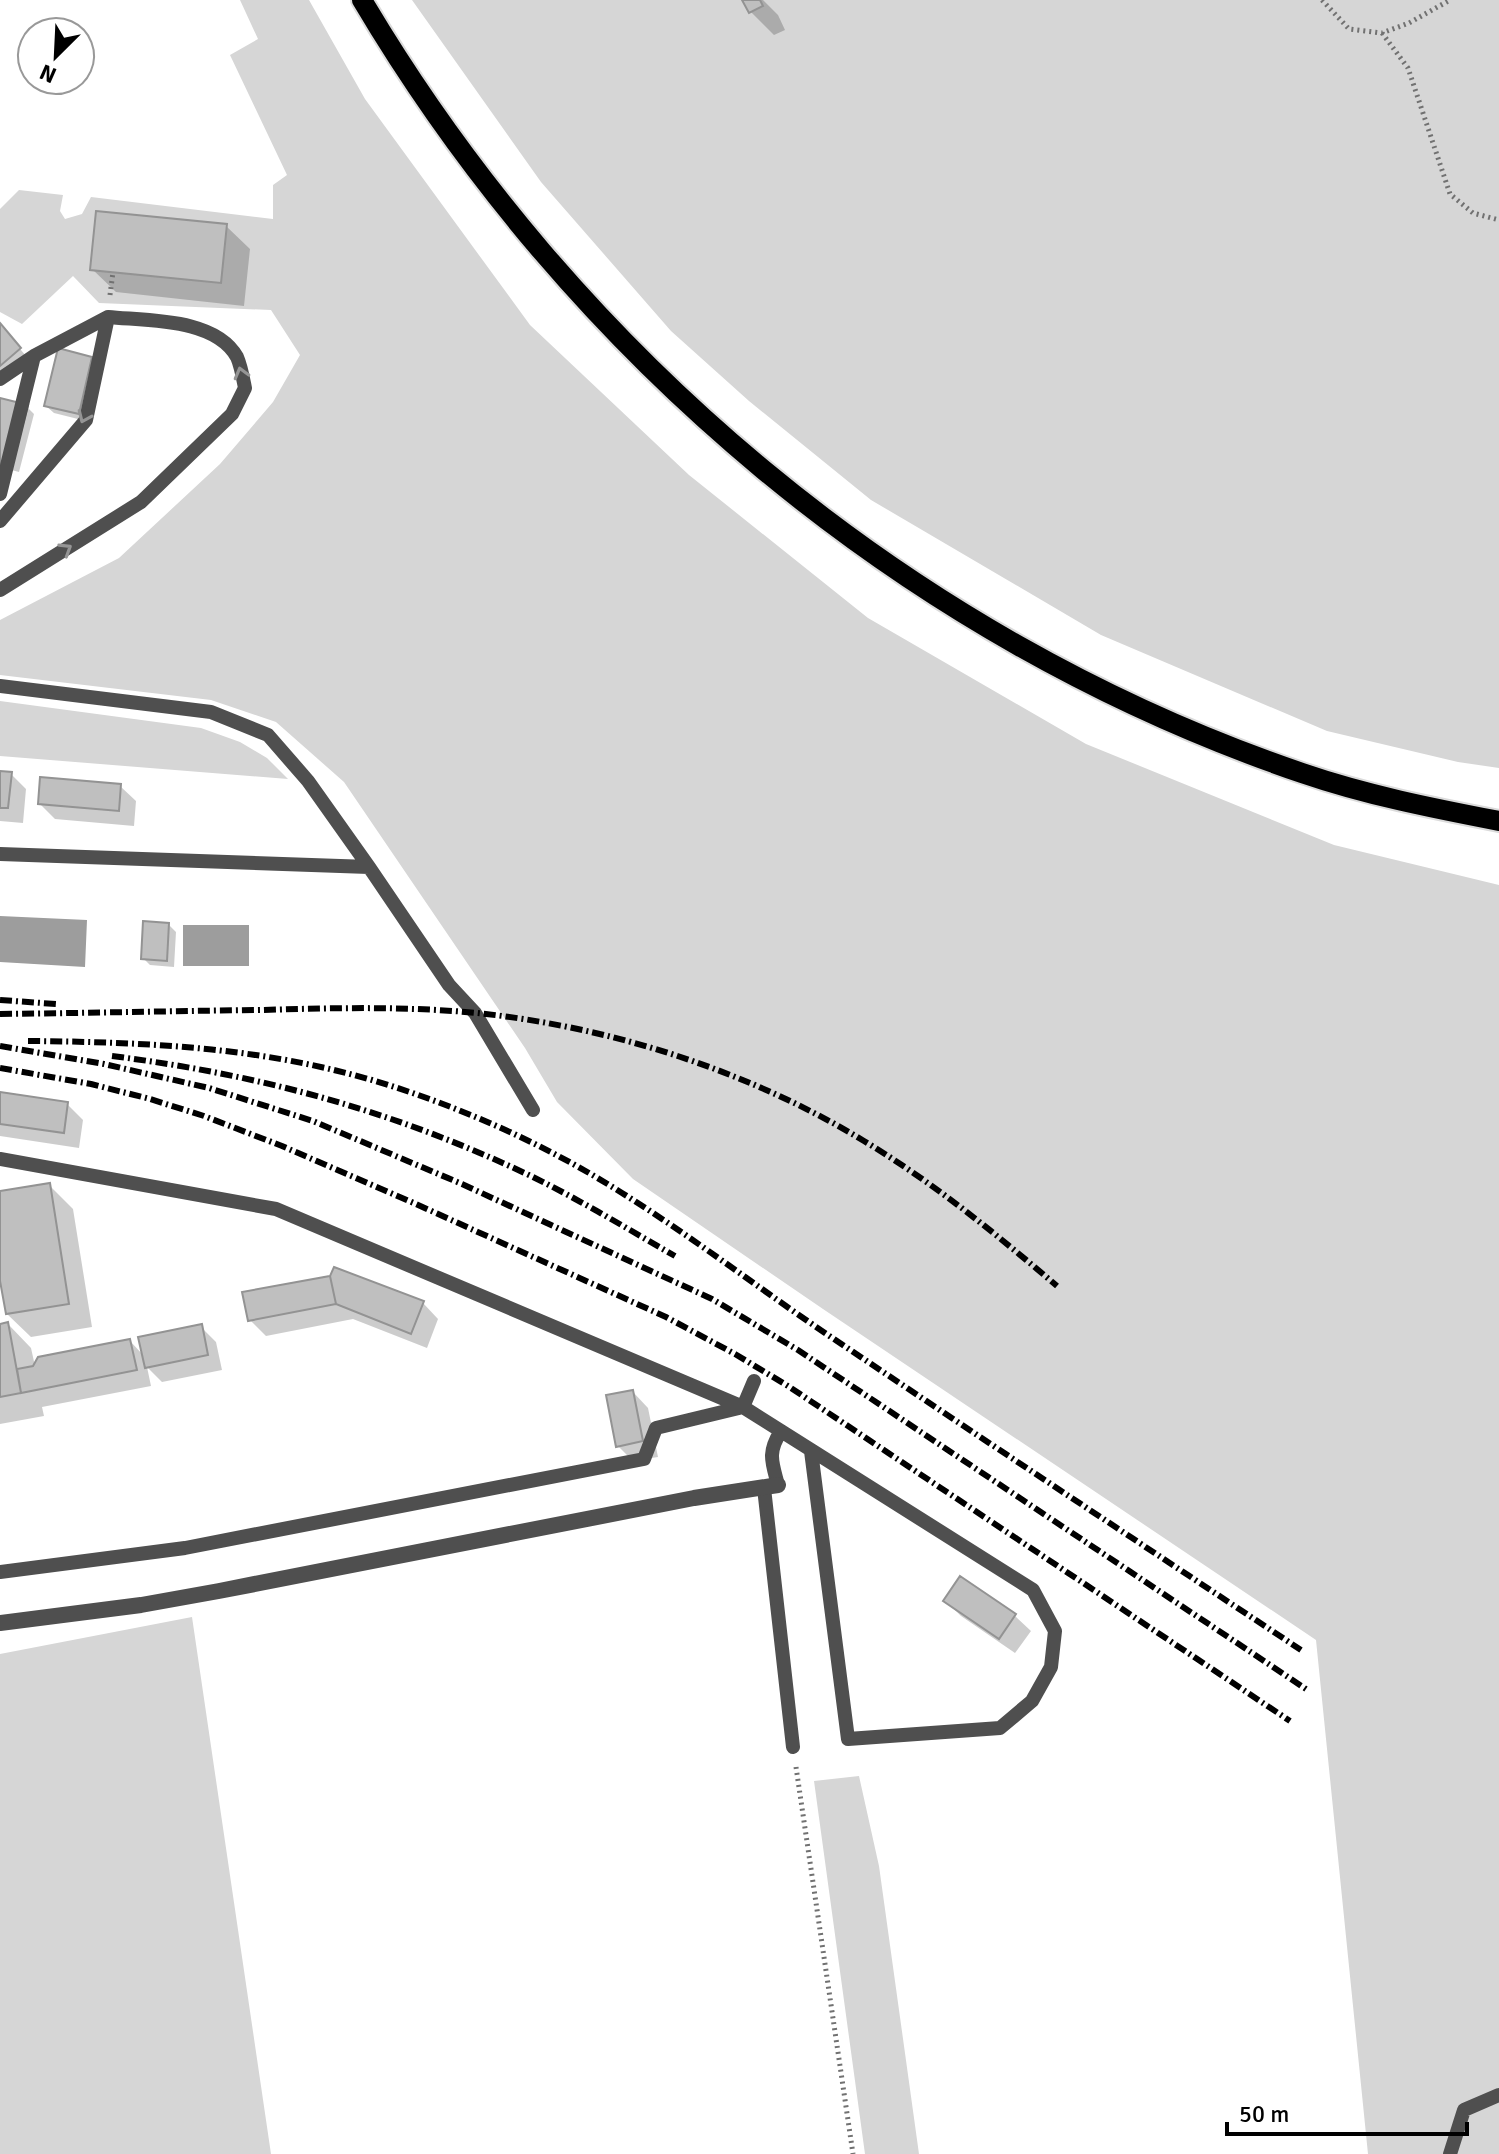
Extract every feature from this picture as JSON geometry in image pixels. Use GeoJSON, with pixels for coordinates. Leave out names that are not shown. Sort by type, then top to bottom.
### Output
{"type":"FeatureCollection","features":[{"type":"Feature","properties":{"kind":"main road"},"geometry":{"type":"LineString","coordinates":[[362,0],[425,100],[490,190],[576,292],[675,393],[758,465],[852,539],[967,615],[1030,652],[1150,713],[1315,777],[1378,795],[1499,821]]}},
{"type":"Feature","properties":{"kind":"street"},"geometry":{"type":"LineString","coordinates":[[0,1623],[141,1605],[694,1498],[771,1486]]}},
{"type":"Feature","properties":{"kind":"lane"},"geometry":{"type":"LineString","coordinates":[[0,521],[86,420],[108,317]]}},
{"type":"Feature","properties":{"kind":"lane"},"geometry":{"type":"LineString","coordinates":[[0,379],[34,356],[108,317],[195,326],[221,338],[237,358],[245,388],[232,414],[141,502],[0,590]]}},
{"type":"Feature","properties":{"kind":"lane"},"geometry":{"type":"LineString","coordinates":[[0,494],[34,356]]}},
{"type":"Feature","properties":{"kind":"lane"},"geometry":{"type":"LineString","coordinates":[[0,686],[211,712],[268,735],[308,781],[449,985],[475,1013],[533,1110]]}},
{"type":"Feature","properties":{"kind":"lane"},"geometry":{"type":"LineString","coordinates":[[0,854],[369,867]]}},
{"type":"Feature","properties":{"kind":"lane"},"geometry":{"type":"LineString","coordinates":[[0,1159],[276,1209],[743,1407],[1033,1590],[1055,1631],[1051,1667],[1032,1701],[1000,1728],[848,1739],[811,1451]]}},
{"type":"Feature","properties":{"kind":"lane"},"geometry":{"type":"LineString","coordinates":[[743,1407],[754,1381]]}},
{"type":"Feature","properties":{"kind":"lane"},"geometry":{"type":"LineString","coordinates":[[0,1572],[185,1548],[644,1459],[656,1428],[743,1407]]}},
{"type":"Feature","properties":{"kind":"lane"},"geometry":{"type":"LineString","coordinates":[[781,1431],[770,1458],[771,1486],[793,1747]]}},
{"type":"Feature","properties":{"kind":"lane"},"geometry":{"type":"LineString","coordinates":[[1450,2154],[1464,2110],[1499,2095]]}},
{"type":"Feature","properties":{"kind":"path"},"geometry":{"type":"LineString","coordinates":[[1322,0],[1349,29],[1382,33],[1409,23],[1450,0]]}},
{"type":"Feature","properties":{"kind":"path"},"geometry":{"type":"LineString","coordinates":[[1382,33],[1408,68],[1450,194],[1473,213],[1499,220]]}},
{"type":"Feature","properties":{"kind":"path"},"geometry":{"type":"LineString","coordinates":[[793,1747],[853,2154]]}},
{"type":"Feature","properties":{"kind":"shaded area"},"geometry":{"type":"Polygon","coordinates":[[[240,0],[309,0],[365,99],[530,325],[689,475],[868,618],[1086,744],[1334,845],[1499,885],[1499,2154],[1368,2154],[1316,1640],[633,1179],[557,1102],[525,1048],[344,782],[276,722],[211,700],[0,675],[0,620],[119,558],[220,464],[273,402],[300,355],[271,310],[99,303],[73,276],[22,324],[0,312],[0,209],[19,190],[63,195],[60,211],[65,219],[82,214],[91,197],[273,219],[273,185],[287,175],[230,55],[258,39],[240,0]]]}},
{"type":"Feature","properties":{"kind":"shaded area"},"geometry":{"type":"Polygon","coordinates":[[[412,0],[1499,0],[1499,768],[1458,762],[1327,731],[1101,635],[871,500],[749,401],[671,331],[541,182],[412,0]]]}},
{"type":"Feature","properties":{"kind":"shaded area"},"geometry":{"type":"Polygon","coordinates":[[[0,701],[201,728],[240,742],[267,758],[288,779],[0,756],[0,701]]]}},
{"type":"Feature","properties":{"kind":"shaded area"},"geometry":{"type":"Polygon","coordinates":[[[0,916],[87,920],[85,967],[0,962],[0,916]]]}},
{"type":"Feature","properties":{"kind":"shaded area"},"geometry":{"type":"Polygon","coordinates":[[[183,925],[249,925],[249,966],[183,966],[183,925]]]}},
{"type":"Feature","properties":{"kind":"shaded area"},"geometry":{"type":"Polygon","coordinates":[[[192,1617],[271,2154],[0,2154],[0,1654],[192,1617]]]}},
{"type":"Feature","properties":{"kind":"shaded area"},"geometry":{"type":"Polygon","coordinates":[[[859,1776],[879,1866],[919,2154],[865,2154],[814,1781],[859,1776]]]}},
{"type":"Feature","properties":{"kind":"building"},"geometry":{"type":"Polygon","coordinates":[[[742,0],[760,0],[763,6],[749,13],[742,0]]]}},
{"type":"Feature","properties":{"kind":"building"},"geometry":{"type":"Polygon","coordinates":[[[96,211],[227,224],[221,283],[90,270],[96,211]]]}},
{"type":"Feature","properties":{"kind":"building"},"geometry":{"type":"Polygon","coordinates":[[[0,323],[21,348],[0,366],[0,323]]]}},
{"type":"Feature","properties":{"kind":"building"},"geometry":{"type":"Polygon","coordinates":[[[58,348],[92,357],[79,414],[44,406],[58,348]]]}},
{"type":"Feature","properties":{"kind":"building"},"geometry":{"type":"Polygon","coordinates":[[[0,398],[28,405],[12,466],[0,463],[0,398]]]}},
{"type":"Feature","properties":{"kind":"building"},"geometry":{"type":"Polygon","coordinates":[[[0,771],[12,772],[8,808],[0,808],[0,771]]]}},
{"type":"Feature","properties":{"kind":"building"},"geometry":{"type":"Polygon","coordinates":[[[40,777],[121,784],[119,811],[38,804],[40,777]]]}},
{"type":"Feature","properties":{"kind":"building"},"geometry":{"type":"Polygon","coordinates":[[[143,921],[169,923],[167,961],[141,959],[143,921]]]}},
{"type":"Feature","properties":{"kind":"building"},"geometry":{"type":"Polygon","coordinates":[[[0,1092],[68,1102],[64,1133],[0,1124],[0,1092]]]}},
{"type":"Feature","properties":{"kind":"building"},"geometry":{"type":"Polygon","coordinates":[[[50,1183],[69,1304],[6,1314],[0,1281],[0,1191],[50,1183]]]}},
{"type":"Feature","properties":{"kind":"building"},"geometry":{"type":"Polygon","coordinates":[[[334,1267],[424,1301],[411,1334],[336,1304],[330,1276],[334,1267]]]}},
{"type":"Feature","properties":{"kind":"building"},"geometry":{"type":"Polygon","coordinates":[[[330,1276],[336,1304],[248,1321],[242,1292],[330,1276]]]}},
{"type":"Feature","properties":{"kind":"building"},"geometry":{"type":"Polygon","coordinates":[[[8,1322],[21,1393],[0,1397],[0,1324],[8,1322]]]}},
{"type":"Feature","properties":{"kind":"building"},"geometry":{"type":"Polygon","coordinates":[[[202,1324],[208,1355],[145,1368],[138,1337],[202,1324]]]}},
{"type":"Feature","properties":{"kind":"building"},"geometry":{"type":"Polygon","coordinates":[[[130,1339],[137,1370],[21,1393],[17,1369],[33,1366],[38,1357],[130,1339]]]}},
{"type":"Feature","properties":{"kind":"building"},"geometry":{"type":"Polygon","coordinates":[[[633,1390],[643,1441],[616,1447],[606,1395],[633,1390]]]}},
{"type":"Feature","properties":{"kind":"building"},"geometry":{"type":"Polygon","coordinates":[[[960,1576],[1016,1614],[999,1639],[943,1601],[960,1576]]]}},
{"type":"Feature","properties":{"kind":"railway"},"geometry":{"type":"LineString","coordinates":[[0,1000],[56,1004]]}},
{"type":"Feature","properties":{"kind":"railway"},"geometry":{"type":"LineString","coordinates":[[0,1014],[423,1009],[527,1020],[628,1041],[726,1073],[774,1093],[864,1141],[964,1210],[1057,1286]]}},
{"type":"Feature","properties":{"kind":"railway"},"geometry":{"type":"LineString","coordinates":[[28,1041],[202,1048],[287,1060],[405,1090],[469,1114],[532,1143],[593,1175],[649,1210],[831,1337],[1301,1650]]}},
{"type":"Feature","properties":{"kind":"railway"},"geometry":{"type":"LineString","coordinates":[[0,1046],[104,1064],[209,1088],[313,1121],[462,1184],[712,1299],[798,1350],[1309,1691]]}},
{"type":"Feature","properties":{"kind":"railway"},"geometry":{"type":"LineString","coordinates":[[112,1056],[274,1085],[378,1114],[429,1132],[531,1176],[675,1256]]}},
{"type":"Feature","properties":{"kind":"railway"},"geometry":{"type":"LineString","coordinates":[[0,1068],[91,1084],[204,1116],[416,1204],[666,1317],[788,1386],[1290,1721]]}}]}
